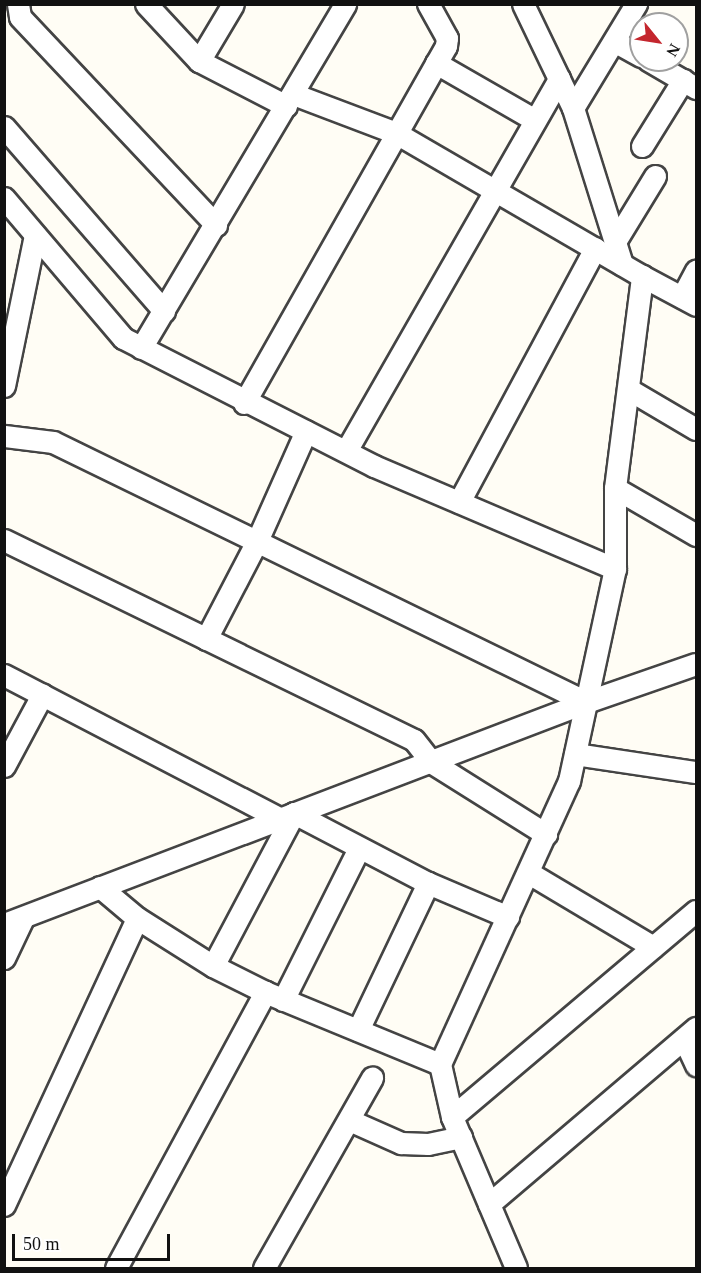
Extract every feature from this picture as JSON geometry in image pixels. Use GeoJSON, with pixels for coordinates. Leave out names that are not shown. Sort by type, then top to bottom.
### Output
{"type":"FeatureCollection","features":[{"type":"Feature","properties":{"kind":"street"},"geometry":{"type":"LineString","coordinates":[[18,4],[20,17],[216,225]]}},
{"type":"Feature","properties":{"kind":"street"},"geometry":{"type":"LineString","coordinates":[[146,4],[199,61],[290,100],[396,133],[689,301],[696,271]]}},
{"type":"Feature","properties":{"kind":"street"},"geometry":{"type":"LineString","coordinates":[[199,61],[233,4]]}},
{"type":"Feature","properties":{"kind":"street"},"geometry":{"type":"LineString","coordinates":[[141,348],[345,4]]}},
{"type":"Feature","properties":{"kind":"street"},"geometry":{"type":"LineString","coordinates":[[244,403],[436,63],[447,38],[428,4]]}},
{"type":"Feature","properties":{"kind":"street"},"geometry":{"type":"LineString","coordinates":[[523,4],[573,108],[622,264]]}},
{"type":"Feature","properties":{"kind":"street"},"geometry":{"type":"LineString","coordinates":[[573,108],[636,4]]}},
{"type":"Feature","properties":{"kind":"street"},"geometry":{"type":"LineString","coordinates":[[614,40],[629,49]]}},
{"type":"Feature","properties":{"kind":"street"},"geometry":{"type":"LineString","coordinates":[[436,63],[535,120]]}},
{"type":"Feature","properties":{"kind":"street"},"geometry":{"type":"LineString","coordinates":[[642,146],[689,84],[668,72]]}},
{"type":"Feature","properties":{"kind":"street"},"geometry":{"type":"LineString","coordinates":[[346,451],[559,79]]}},
{"type":"Feature","properties":{"kind":"street"},"geometry":{"type":"LineString","coordinates":[[4,127],[164,311]]}},
{"type":"Feature","properties":{"kind":"street"},"geometry":{"type":"LineString","coordinates":[[616,240],[655,176]]}},
{"type":"Feature","properties":{"kind":"street"},"geometry":{"type":"LineString","coordinates":[[4,198],[123,338],[244,403],[346,451],[615,569]]}},
{"type":"Feature","properties":{"kind":"street"},"geometry":{"type":"LineString","coordinates":[[4,386],[35,235]]}},
{"type":"Feature","properties":{"kind":"street"},"geometry":{"type":"LineString","coordinates":[[459,502],[595,248]]}},
{"type":"Feature","properties":{"kind":"street"},"geometry":{"type":"LineString","coordinates":[[516,1269],[452,1117],[440,1064],[530,873],[569,781],[615,569],[615,488],[642,276]]}},
{"type":"Feature","properties":{"kind":"street"},"geometry":{"type":"LineString","coordinates":[[628,389],[696,429]]}},
{"type":"Feature","properties":{"kind":"street"},"geometry":{"type":"LineString","coordinates":[[206,639],[257,541],[306,431]]}},
{"type":"Feature","properties":{"kind":"street"},"geometry":{"type":"LineString","coordinates":[[4,436],[53,442],[586,702]]}},
{"type":"Feature","properties":{"kind":"street"},"geometry":{"type":"LineString","coordinates":[[615,488],[696,535]]}},
{"type":"Feature","properties":{"kind":"street"},"geometry":{"type":"LineString","coordinates":[[4,540],[414,740],[431,762],[546,834]]}},
{"type":"Feature","properties":{"kind":"street"},"geometry":{"type":"LineString","coordinates":[[4,958],[14,921],[286,815],[586,702],[696,664]]}},
{"type":"Feature","properties":{"kind":"street"},"geometry":{"type":"LineString","coordinates":[[4,675],[286,815],[428,883],[508,917]]}},
{"type":"Feature","properties":{"kind":"street"},"geometry":{"type":"LineString","coordinates":[[4,766],[42,695]]}},
{"type":"Feature","properties":{"kind":"street"},"geometry":{"type":"LineString","coordinates":[[575,754],[696,772]]}},
{"type":"Feature","properties":{"kind":"street"},"geometry":{"type":"LineString","coordinates":[[213,966],[286,815]]}},
{"type":"Feature","properties":{"kind":"street"},"geometry":{"type":"LineString","coordinates":[[116,1269],[358,848]]}},
{"type":"Feature","properties":{"kind":"street"},"geometry":{"type":"LineString","coordinates":[[530,873],[653,947]]}},
{"type":"Feature","properties":{"kind":"street"},"geometry":{"type":"LineString","coordinates":[[358,1030],[428,883]]}},
{"type":"Feature","properties":{"kind":"street"},"geometry":{"type":"LineString","coordinates":[[100,887],[137,918],[213,966],[274,996],[440,1064]]}},
{"type":"Feature","properties":{"kind":"street"},"geometry":{"type":"LineString","coordinates":[[452,1117],[696,911]]}},
{"type":"Feature","properties":{"kind":"street"},"geometry":{"type":"LineString","coordinates":[[4,1204],[137,918]]}},
{"type":"Feature","properties":{"kind":"street"},"geometry":{"type":"LineString","coordinates":[[489,1204],[690,1033],[696,1065]]}},
{"type":"Feature","properties":{"kind":"street"},"geometry":{"type":"LineString","coordinates":[[264,1269],[372,1078]]}},
{"type":"Feature","properties":{"kind":"street"},"geometry":{"type":"LineString","coordinates":[[349,1120],[401,1143],[428,1144],[461,1137]]}}]}
